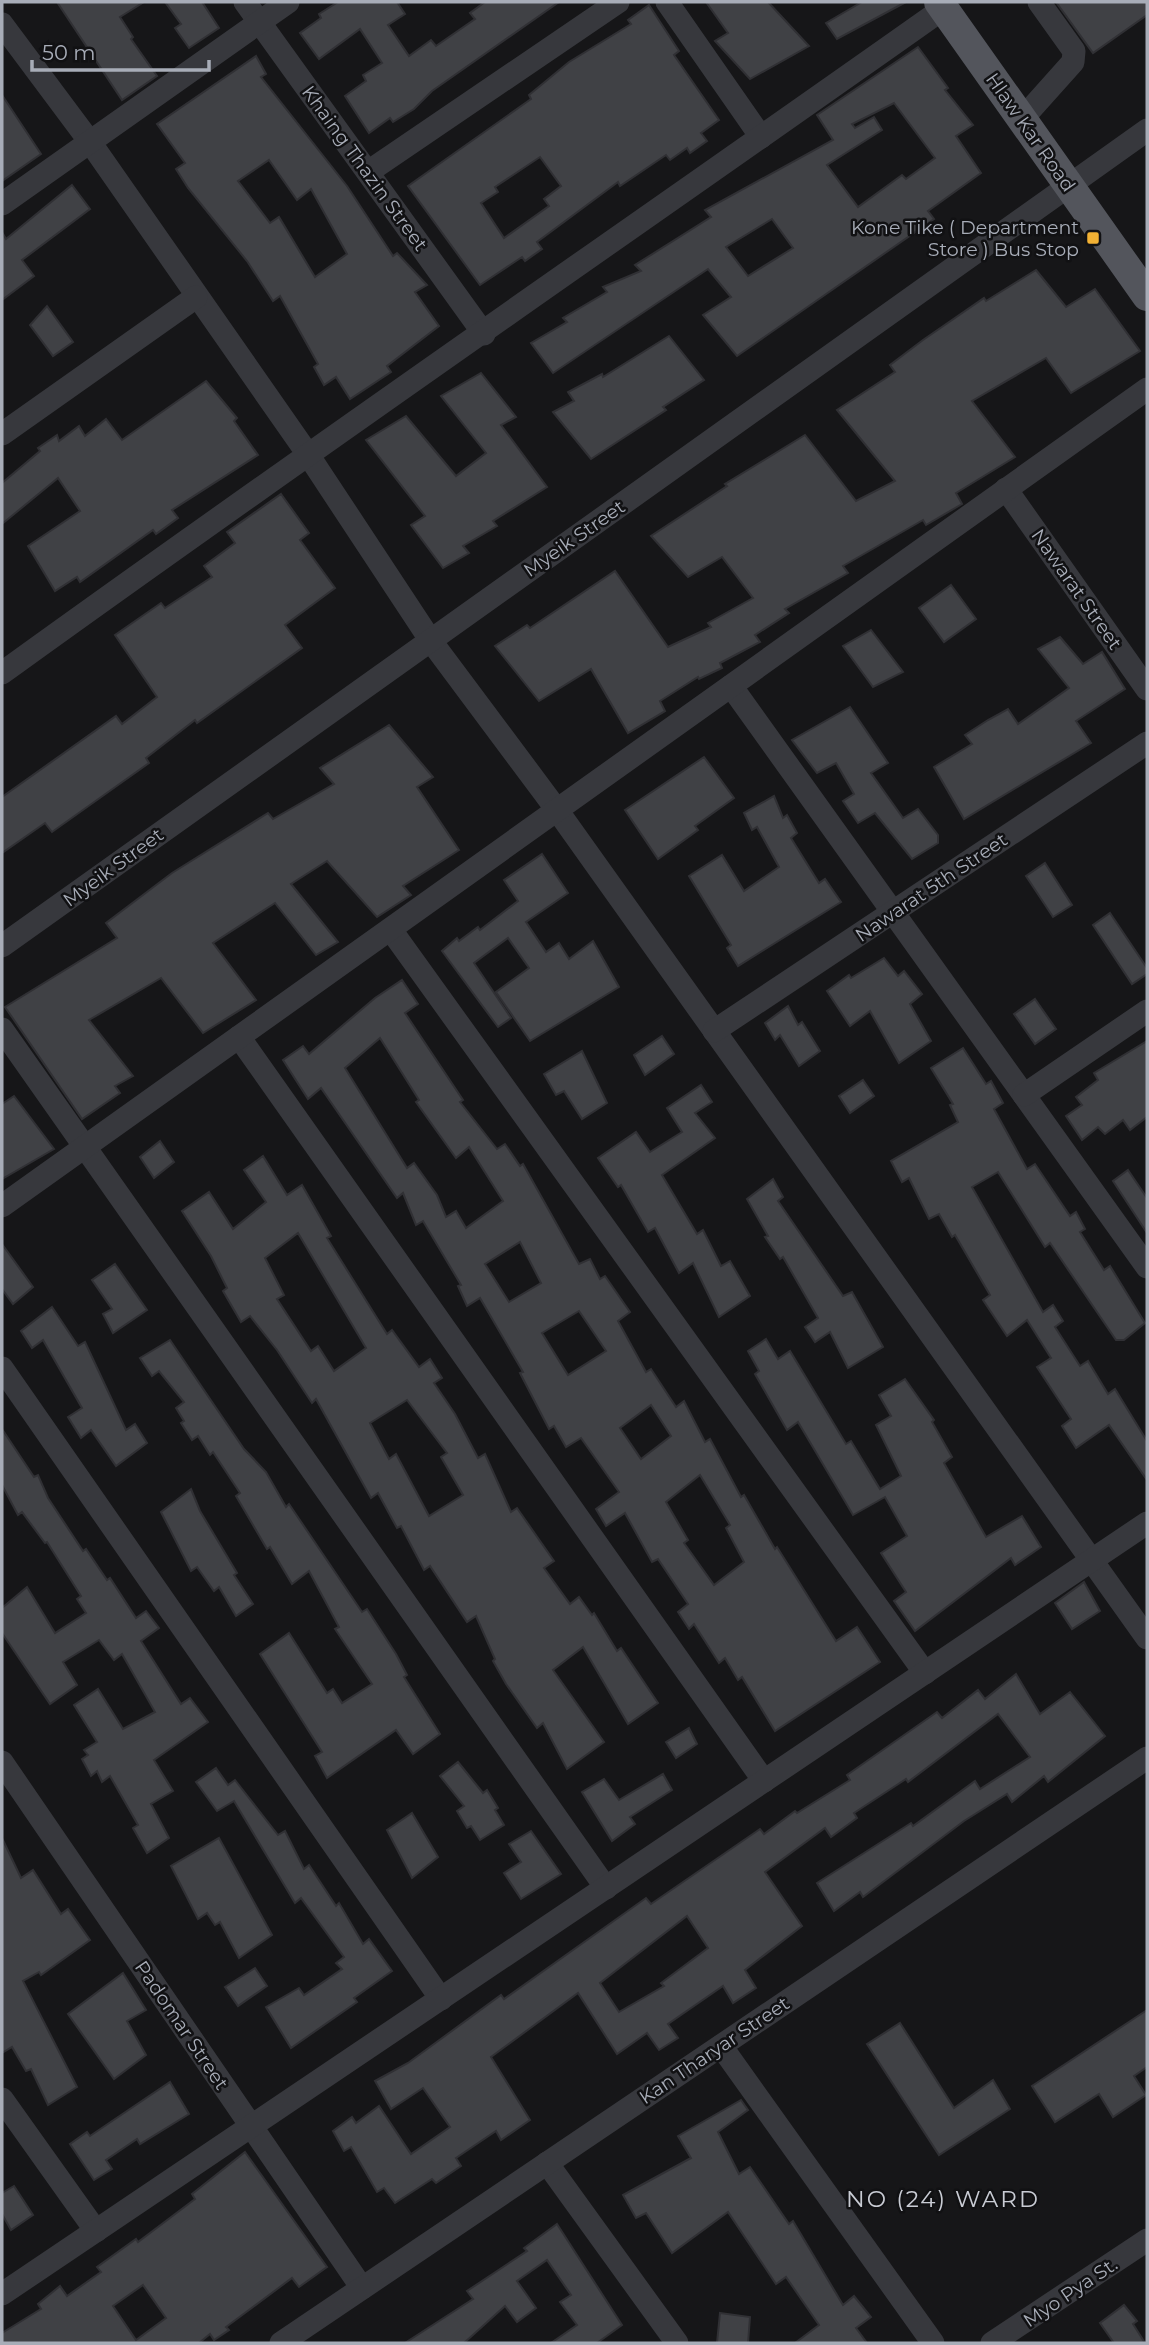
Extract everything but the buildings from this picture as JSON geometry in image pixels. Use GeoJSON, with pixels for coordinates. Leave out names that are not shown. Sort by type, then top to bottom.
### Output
{"type":"FeatureCollection","features":[{"type":"Feature","properties":{"kind":"main road","name":"Hlaw Kar Road"},"geometry":{"type":"LineString","coordinates":[[941,5],[1147,296]]}},
{"type":"Feature","properties":{"kind":"street","name":"Khaing Thazin Street"},"geometry":{"type":"LineString","coordinates":[[245,2],[484,334]]}},
{"type":"Feature","properties":{"kind":"street"},"geometry":{"type":"LineString","coordinates":[[2,204],[288,2]]}},
{"type":"Feature","properties":{"kind":"street"},"geometry":{"type":"LineString","coordinates":[[368,172],[618,2]]}},
{"type":"Feature","properties":{"kind":"street"},"geometry":{"type":"LineString","coordinates":[[667,2],[761,137]]}},
{"type":"Feature","properties":{"kind":"street"},"geometry":{"type":"LineString","coordinates":[[1022,119],[1073,62],[1074,51],[1039,2]]}},
{"type":"Feature","properties":{"kind":"street"},"geometry":{"type":"LineString","coordinates":[[2,673],[307,453],[484,334],[761,137],[941,5]]}},
{"type":"Feature","properties":{"kind":"street"},"geometry":{"type":"LineString","coordinates":[[2,24],[90,142],[307,453],[430,640],[557,810],[1147,1638]]}},
{"type":"Feature","properties":{"kind":"street","name":"Myeik Street"},"geometry":{"type":"LineString","coordinates":[[2,946],[1147,130]]}},
{"type":"Feature","properties":{"kind":"street"},"geometry":{"type":"LineString","coordinates":[[2,434],[196,297]]}},
{"type":"Feature","properties":{"kind":"street"},"geometry":{"type":"LineString","coordinates":[[2,1206],[1147,389]]}},
{"type":"Feature","properties":{"kind":"street","name":"Nawarat Street"},"geometry":{"type":"LineString","coordinates":[[1006,489],[1147,689]]}},
{"type":"Feature","properties":{"kind":"street"},"geometry":{"type":"LineString","coordinates":[[731,686],[1024,1096],[1145,1260]]}},
{"type":"Feature","properties":{"kind":"street","name":"Nawarat 5th Street"},"geometry":{"type":"LineString","coordinates":[[714,1031],[1147,743]]}},
{"type":"Feature","properties":{"kind":"street"},"geometry":{"type":"LineString","coordinates":[[391,930],[925,1673]]}},
{"type":"Feature","properties":{"kind":"street"},"geometry":{"type":"LineString","coordinates":[[1024,1096],[1147,1011]]}},
{"type":"Feature","properties":{"kind":"street"},"geometry":{"type":"LineString","coordinates":[[2,1029],[606,1888]]}},
{"type":"Feature","properties":{"kind":"street"},"geometry":{"type":"LineString","coordinates":[[239,1037],[764,1781]]}},
{"type":"Feature","properties":{"kind":"street"},"geometry":{"type":"LineString","coordinates":[[2,1368],[441,1999]]}},
{"type":"Feature","properties":{"kind":"street"},"geometry":{"type":"LineString","coordinates":[[2,2294],[1147,1524]]}},
{"type":"Feature","properties":{"kind":"street","name":"Kan Tharyar Street"},"geometry":{"type":"LineString","coordinates":[[281,2343],[1147,1758]]}},
{"type":"Feature","properties":{"kind":"street","name":"Padomar Street"},"geometry":{"type":"LineString","coordinates":[[2,1762],[362,2288]]}},
{"type":"Feature","properties":{"kind":"street"},"geometry":{"type":"LineString","coordinates":[[721,2046],[933,2343]]}},
{"type":"Feature","properties":{"kind":"street"},"geometry":{"type":"LineString","coordinates":[[2,2099],[96,2231]]}},
{"type":"Feature","properties":{"kind":"street"},"geometry":{"type":"LineString","coordinates":[[547,2163],[677,2343]]}},
{"type":"Feature","properties":{"kind":"street","name":"Myo Pya St."},"geometry":{"type":"LineString","coordinates":[[992,2343],[1144,2249]]}},
{"type":"Feature","properties":{"kind":"place","name":"Kone Tike ( Department Store ) Bus Stop"},"geometry":{"type":"Point","coordinates":[1093,238]}},
{"type":"Feature","properties":{"kind":"district","name":"NO (24) WARD"},"geometry":{"type":"Point","coordinates":[943,2199]}}]}
